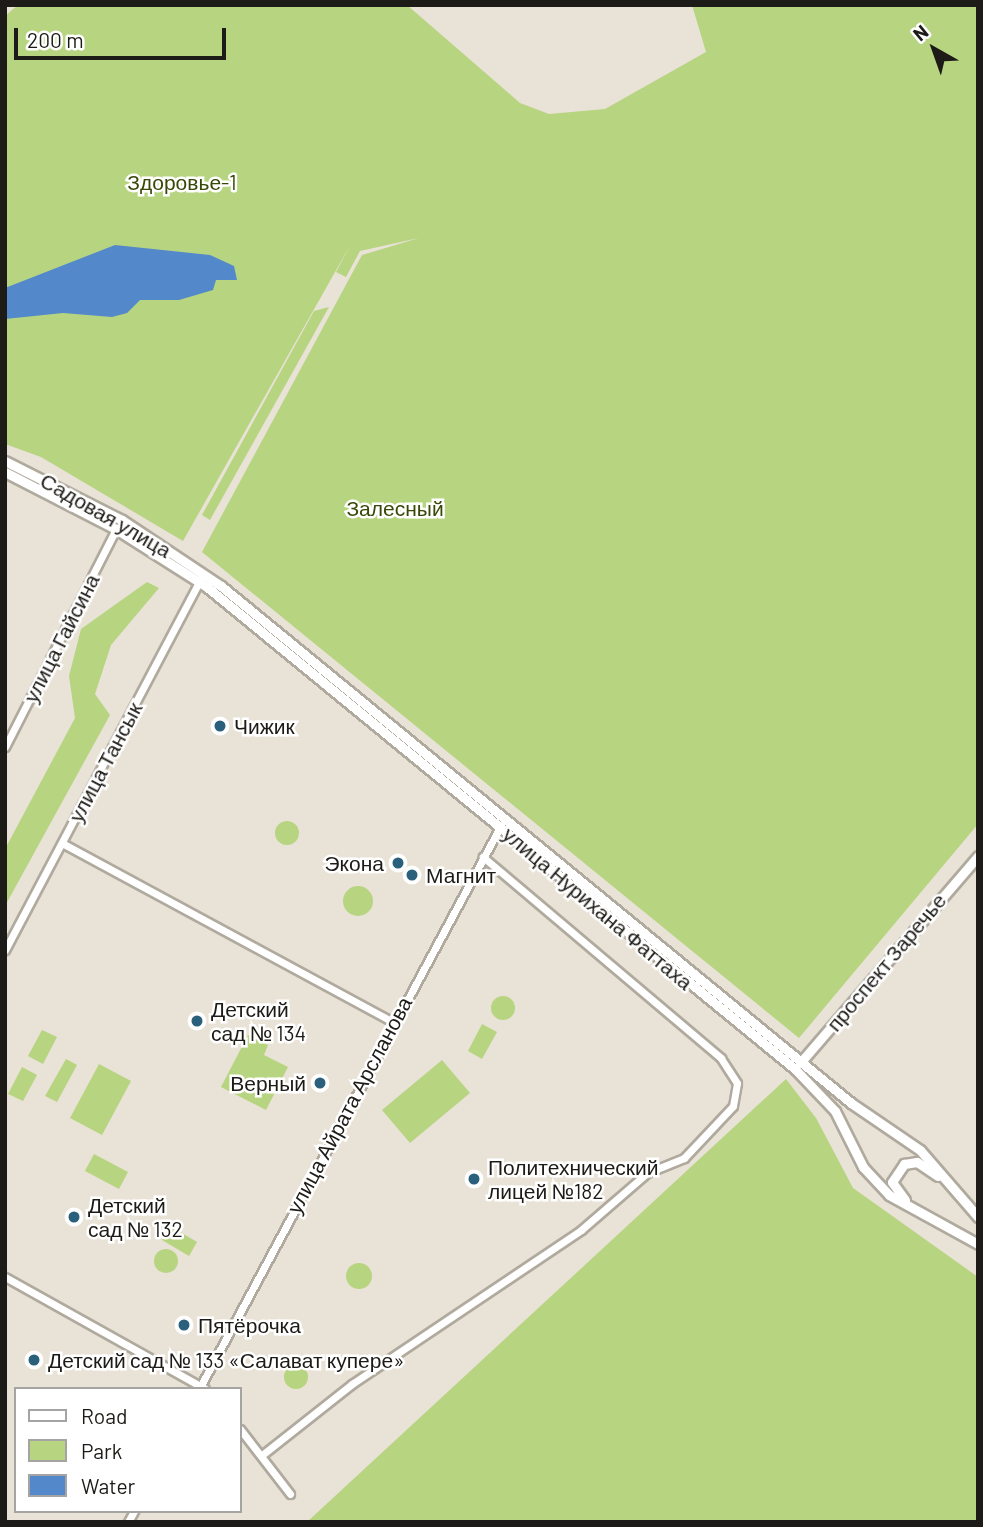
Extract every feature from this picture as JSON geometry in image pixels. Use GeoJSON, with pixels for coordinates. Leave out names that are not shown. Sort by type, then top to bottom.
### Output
{"type":"FeatureCollection","features":[{"type":"Feature","properties":{"kind":"street","name":"Садовая улица"},"geometry":{"type":"LineString","coordinates":[[5,461],[122,520],[202,578]]}},
{"type":"Feature","properties":{"kind":"street","name":"Садовая улица"},"geometry":{"type":"LineString","coordinates":[[5,472],[116,529],[202,578]]}},
{"type":"Feature","properties":{"kind":"street","name":"улица Гайсина"},"geometry":{"type":"LineString","coordinates":[[5,747],[116,529]]}},
{"type":"Feature","properties":{"kind":"street","name":"улица Нурихана Фаттаха"},"geometry":{"type":"LineString","coordinates":[[202,578],[502,823],[795,1069],[835,1111],[872,1179],[910,1207],[978,1244]]}},
{"type":"Feature","properties":{"kind":"street","name":"улица Тансык"},"geometry":{"type":"LineString","coordinates":[[5,950],[202,578]]}},
{"type":"Feature","properties":{"kind":"street","name":"улица Нурихана Фаттаха"},"geometry":{"type":"LineString","coordinates":[[502,823],[802,1060],[868,1117],[920,1150],[978,1217]]}},
{"type":"Feature","properties":{"kind":"street","name":"улица Айрата Арсланова"},"geometry":{"type":"LineString","coordinates":[[203,1387],[393,1022],[502,823]]}},
{"type":"Feature","properties":{"kind":"street"},"geometry":{"type":"LineString","coordinates":[[62,843],[393,1022]]}},
{"type":"Feature","properties":{"kind":"street","name":"проспект Заречье"},"geometry":{"type":"LineString","coordinates":[[795,1069],[978,856]]}},
{"type":"Feature","properties":{"kind":"street"},"geometry":{"type":"LineString","coordinates":[[262,1455],[352,1384],[581,1230],[648,1173],[684,1158],[733,1106],[737,1083],[722,1058],[482,857]]}},
{"type":"Feature","properties":{"kind":"street"},"geometry":{"type":"LineString","coordinates":[[910,1207],[892,1182],[904,1164],[917,1162],[945,1180]]}},
{"type":"Feature","properties":{"kind":"street"},"geometry":{"type":"LineString","coordinates":[[5,1277],[200,1387]]}},
{"type":"Feature","properties":{"kind":"street"},"geometry":{"type":"LineString","coordinates":[[242,1431],[290,1494]]}},
{"type":"Feature","properties":{"kind":"green space"},"geometry":{"type":"Polygon","coordinates":[[[18,5],[407,5],[520,103],[549,114],[605,109],[706,52],[692,5],[978,5],[978,824],[799,1038],[202,552],[362,255],[419,238],[360,251],[346,277],[336,272],[352,242],[183,541],[41,457],[5,444],[5,16],[18,5]]]}},
{"type":"Feature","properties":{"kind":"green space"},"geometry":{"type":"Polygon","coordinates":[[[329,307],[210,520],[202,515],[314,311],[329,307]]]}},
{"type":"Feature","properties":{"kind":"green space"},"geometry":{"type":"Polygon","coordinates":[[[147,582],[159,588],[111,645],[95,694],[110,715],[5,906],[5,849],[75,718],[69,676],[81,629],[147,582]]]}},
{"type":"Feature","properties":{"kind":"green space"},"geometry":{"type":"Polygon","coordinates":[[[287,821],[298,828],[299,833],[292,844],[287,845],[276,838],[275,833],[282,822],[287,821]]]}},
{"type":"Feature","properties":{"kind":"green space"},"geometry":{"type":"Polygon","coordinates":[[[358,886],[369,890],[373,901],[369,912],[358,916],[347,912],[343,901],[347,890],[358,886]]]}},
{"type":"Feature","properties":{"kind":"green space"},"geometry":{"type":"Polygon","coordinates":[[[503,996],[512,999],[515,1008],[512,1017],[503,1020],[494,1017],[491,1008],[494,999],[503,996]]]}},
{"type":"Feature","properties":{"kind":"green space"},"geometry":{"type":"Polygon","coordinates":[[[482,1024],[497,1032],[482,1059],[468,1051],[482,1024]]]}},
{"type":"Feature","properties":{"kind":"green space"},"geometry":{"type":"Polygon","coordinates":[[[42,1030],[57,1037],[43,1064],[28,1056],[42,1030]]]}},
{"type":"Feature","properties":{"kind":"green space"},"geometry":{"type":"Polygon","coordinates":[[[248,1035],[268,1045],[264,1055],[288,1067],[266,1110],[221,1087],[248,1035]]]}},
{"type":"Feature","properties":{"kind":"green space"},"geometry":{"type":"Polygon","coordinates":[[[66,1059],[77,1065],[57,1102],[45,1096],[66,1059]]]}},
{"type":"Feature","properties":{"kind":"green space"},"geometry":{"type":"Polygon","coordinates":[[[442,1060],[470,1093],[410,1143],[382,1110],[442,1060]]]}},
{"type":"Feature","properties":{"kind":"green space"},"geometry":{"type":"Polygon","coordinates":[[[99,1064],[131,1081],[102,1135],[70,1118],[99,1064]]]}},
{"type":"Feature","properties":{"kind":"green space"},"geometry":{"type":"Polygon","coordinates":[[[22,1067],[37,1075],[23,1101],[8,1094],[22,1067]]]}},
{"type":"Feature","properties":{"kind":"green space"},"geometry":{"type":"Polygon","coordinates":[[[786,1079],[816,1118],[853,1188],[978,1277],[978,1522],[307,1522],[786,1079]]]}},
{"type":"Feature","properties":{"kind":"green space"},"geometry":{"type":"Polygon","coordinates":[[[94,1154],[128,1172],[119,1189],[85,1171],[94,1154]]]}},
{"type":"Feature","properties":{"kind":"green space"},"geometry":{"type":"Polygon","coordinates":[[[170,1226],[197,1242],[189,1256],[162,1240],[170,1226]]]}},
{"type":"Feature","properties":{"kind":"green space"},"geometry":{"type":"Polygon","coordinates":[[[166,1249],[175,1252],[178,1261],[175,1270],[166,1273],[157,1270],[154,1261],[157,1252],[166,1249]]]}},
{"type":"Feature","properties":{"kind":"green space"},"geometry":{"type":"Polygon","coordinates":[[[359,1263],[368,1267],[372,1276],[368,1285],[359,1289],[350,1285],[346,1276],[350,1267],[359,1263]]]}},
{"type":"Feature","properties":{"kind":"green space"},"geometry":{"type":"Polygon","coordinates":[[[296,1365],[307,1372],[308,1377],[301,1388],[296,1389],[285,1382],[284,1377],[291,1366],[296,1365]]]}},
{"type":"Feature","properties":{"kind":"water"},"geometry":{"type":"Polygon","coordinates":[[[115,245],[210,255],[234,266],[237,280],[216,280],[213,290],[179,300],[140,300],[127,313],[112,317],[63,313],[5,319],[5,288],[115,245]]]}},
{"type":"Feature","properties":{"kind":"place","name":"Чижик"},"geometry":{"type":"Point","coordinates":[220,726]}},
{"type":"Feature","properties":{"kind":"place","name":"Экона"},"geometry":{"type":"Point","coordinates":[398,863]}},
{"type":"Feature","properties":{"kind":"place","name":"Магнит"},"geometry":{"type":"Point","coordinates":[412,875]}},
{"type":"Feature","properties":{"kind":"place","name":"Детский сад № 134"},"geometry":{"type":"Point","coordinates":[197,1021]}},
{"type":"Feature","properties":{"kind":"place","name":"Верный"},"geometry":{"type":"Point","coordinates":[320,1083]}},
{"type":"Feature","properties":{"kind":"place","name":"Политехнический лицей №182"},"geometry":{"type":"Point","coordinates":[474,1179]}},
{"type":"Feature","properties":{"kind":"place","name":"Детский сад № 132"},"geometry":{"type":"Point","coordinates":[74,1217]}},
{"type":"Feature","properties":{"kind":"place","name":"Пятёрочка"},"geometry":{"type":"Point","coordinates":[184,1325]}},
{"type":"Feature","properties":{"kind":"place","name":"Детский сад № 133 «Салават купере»"},"geometry":{"type":"Point","coordinates":[34,1360]}},
{"type":"Feature","properties":{"kind":"park label","name":"Здоровье-1"},"geometry":{"type":"Point","coordinates":[182,182]}},
{"type":"Feature","properties":{"kind":"park label","name":"Залесный"},"geometry":{"type":"Point","coordinates":[395,508]}}]}
